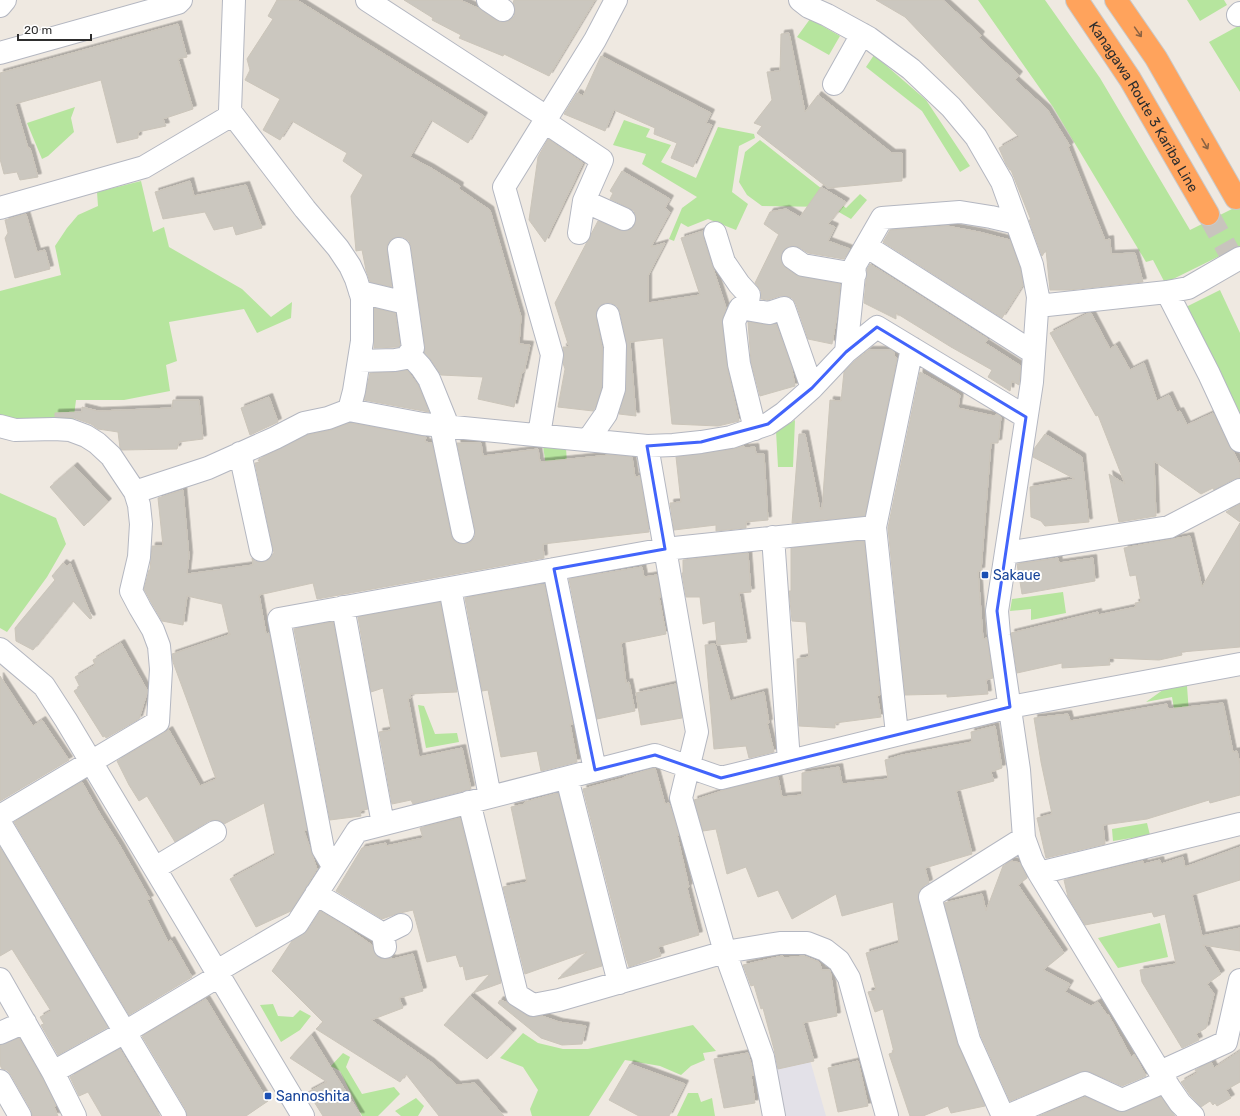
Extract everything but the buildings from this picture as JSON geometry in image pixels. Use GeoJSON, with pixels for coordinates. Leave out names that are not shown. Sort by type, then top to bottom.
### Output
{"type":"FeatureCollection","features":[{"type":"Feature","properties":{"kind":"highway","name":"Kanagawa Route 3 Kariba Line"},"geometry":{"type":"LineString","coordinates":[[1077,0],[1130,79],[1208,214]]}},
{"type":"Feature","properties":{"kind":"highway"},"geometry":{"type":"LineString","coordinates":[[1116,0],[1156,58],[1236,198]]}},
{"type":"Feature","properties":{"kind":"street"},"geometry":{"type":"LineString","coordinates":[[0,6],[5,0]]}},
{"type":"Feature","properties":{"kind":"street"},"geometry":{"type":"LineString","coordinates":[[0,53],[178,3],[181,0]]}},
{"type":"Feature","properties":{"kind":"street"},"geometry":{"type":"LineString","coordinates":[[234,0],[230,111],[305,209],[338,248],[350,266],[362,298],[362,341],[354,391],[349,410]]}},
{"type":"Feature","properties":{"kind":"street"},"geometry":{"type":"LineString","coordinates":[[367,0],[546,120],[602,160],[584,201],[579,233]]}},
{"type":"Feature","properties":{"kind":"street"},"geometry":{"type":"LineString","coordinates":[[539,435],[552,355],[504,187],[595,40],[616,0]]}},
{"type":"Feature","properties":{"kind":"street"},"geometry":{"type":"LineString","coordinates":[[800,0],[809,7],[862,34],[911,69],[951,107],[976,137],[1002,182],[1032,265],[1038,297],[1032,382],[997,612],[1019,770],[1024,838],[1032,860],[1163,1077],[1180,1103],[1193,1116]]}},
{"type":"Feature","properties":{"kind":"street"},"geometry":{"type":"LineString","coordinates":[[834,84],[862,34]]}},
{"type":"Feature","properties":{"kind":"street"},"geometry":{"type":"LineString","coordinates":[[0,208],[144,167],[232,115]]}},
{"type":"Feature","properties":{"kind":"street"},"geometry":{"type":"LineString","coordinates":[[584,201],[624,219]]}},
{"type":"Feature","properties":{"kind":"street"},"geometry":{"type":"LineString","coordinates":[[846,352],[855,265],[882,218],[960,212],[1017,223]]}},
{"type":"Feature","properties":{"kind":"street"},"geometry":{"type":"LineString","coordinates":[[715,232],[724,262],[739,284],[749,295],[734,322],[739,364],[755,429]]}},
{"type":"Feature","properties":{"kind":"street"},"geometry":{"type":"LineString","coordinates":[[866,246],[1034,353]]}},
{"type":"Feature","properties":{"kind":"street"},"geometry":{"type":"LineString","coordinates":[[359,361],[395,360],[406,358],[413,348],[399,249]]}},
{"type":"Feature","properties":{"kind":"street"},"geometry":{"type":"LineString","coordinates":[[793,258],[803,265],[854,274]]}},
{"type":"Feature","properties":{"kind":"street"},"geometry":{"type":"LineString","coordinates":[[1038,306],[1167,292],[1188,288],[1240,258]]}},
{"type":"Feature","properties":{"kind":"street"},"geometry":{"type":"LineString","coordinates":[[360,292],[406,303]]}},
{"type":"Feature","properties":{"kind":"street"},"geometry":{"type":"LineString","coordinates":[[1167,292],[1209,374],[1240,441]]}},
{"type":"Feature","properties":{"kind":"street"},"geometry":{"type":"LineString","coordinates":[[743,308],[769,313],[784,308],[812,388]]}},
{"type":"Feature","properties":{"kind":"street"},"geometry":{"type":"LineString","coordinates":[[588,440],[606,414],[614,389],[615,346],[608,315]]}},
{"type":"Feature","properties":{"kind":"street"},"geometry":{"type":"LineString","coordinates":[[135,492],[208,468],[275,438],[304,423],[328,418],[349,410],[423,424],[647,446],[673,446],[732,437],[768,424],[784,413],[812,388],[846,352],[877,327],[1026,418]]}},
{"type":"Feature","properties":{"kind":"street"},"geometry":{"type":"LineString","coordinates":[[897,734],[875,527],[912,348]]}},
{"type":"Feature","properties":{"kind":"street"},"geometry":{"type":"LineString","coordinates":[[409,354],[421,367],[429,379],[444,426],[462,532]]}},
{"type":"Feature","properties":{"kind":"street"},"geometry":{"type":"LineString","coordinates":[[0,426],[15,430],[70,430],[86,436],[97,443],[111,456],[135,492],[139,505],[140,518],[139,557],[131,591],[153,630],[159,646],[161,669],[158,722],[0,816]]}},
{"type":"Feature","properties":{"kind":"street"},"geometry":{"type":"LineString","coordinates":[[647,446],[697,732],[681,798],[725,952],[763,1057],[774,1116]]}},
{"type":"Feature","properties":{"kind":"street"},"geometry":{"type":"LineString","coordinates":[[240,453],[262,550]]}},
{"type":"Feature","properties":{"kind":"street"},"geometry":{"type":"LineString","coordinates":[[1006,553],[1169,527],[1240,490]]}},
{"type":"Feature","properties":{"kind":"street"},"geometry":{"type":"LineString","coordinates":[[334,866],[323,849],[279,619],[664,549],[875,527]]}},
{"type":"Feature","properties":{"kind":"street"},"geometry":{"type":"LineString","coordinates":[[773,537],[789,760]]}},
{"type":"Feature","properties":{"kind":"street"},"geometry":{"type":"LineString","coordinates":[[554,569],[595,770]]}},
{"type":"Feature","properties":{"kind":"street"},"geometry":{"type":"LineString","coordinates":[[450,588],[490,797]]}},
{"type":"Feature","properties":{"kind":"street"},"geometry":{"type":"LineString","coordinates":[[343,608],[384,824]]}},
{"type":"Feature","properties":{"kind":"street"},"geometry":{"type":"LineString","coordinates":[[0,649],[44,686],[66,720],[218,973],[300,1115]]}},
{"type":"Feature","properties":{"kind":"street"},"geometry":{"type":"LineString","coordinates":[[53,1072],[125,1032],[297,924],[357,831],[655,755],[721,778],[1010,706],[1240,664]]}},
{"type":"Feature","properties":{"kind":"street"},"geometry":{"type":"LineString","coordinates":[[566,778],[619,983]]}},
{"type":"Feature","properties":{"kind":"street"},"geometry":{"type":"LineString","coordinates":[[468,802],[517,996],[533,1005],[559,1000],[725,952],[780,943],[807,943],[825,950],[839,961],[850,978],[887,1116]]}},
{"type":"Feature","properties":{"kind":"street"},"geometry":{"type":"LineString","coordinates":[[0,823],[175,1116]]}},
{"type":"Feature","properties":{"kind":"street"},"geometry":{"type":"LineString","coordinates":[[1039,872],[1240,824]]}},
{"type":"Feature","properties":{"kind":"street"},"geometry":{"type":"LineString","coordinates":[[155,868],[215,832]]}},
{"type":"Feature","properties":{"kind":"street"},"geometry":{"type":"LineString","coordinates":[[1003,1116],[969,1040],[930,897],[1024,838]]}},
{"type":"Feature","properties":{"kind":"street"},"geometry":{"type":"LineString","coordinates":[[316,894],[390,935]]}},
{"type":"Feature","properties":{"kind":"street"},"geometry":{"type":"LineString","coordinates":[[0,979],[53,1072],[75,1116]]}},
{"type":"Feature","properties":{"kind":"street"},"geometry":{"type":"LineString","coordinates":[[1007,1116],[1085,1083],[1122,1100],[1226,1042],[1240,980]]}},
{"type":"Feature","properties":{"kind":"street"},"geometry":{"type":"LineString","coordinates":[[0,1033],[25,1022]]}},
{"type":"Feature","properties":{"kind":"street"},"geometry":{"type":"LineString","coordinates":[[0,1081],[20,1116]]}},
{"type":"Feature","properties":{"kind":"highlighted area"},"geometry":{"type":"Polygon","coordinates":[[[877,327],[1026,417],[997,611],[1010,707],[721,778],[655,755],[595,770],[554,569],[665,549],[647,446],[701,442],[768,424],[812,388],[846,352],[877,327]]]}},
{"type":"Feature","properties":{"kind":"shaded area"},"geometry":{"type":"Polygon","coordinates":[[[808,1053],[826,1116],[784,1116],[774,1058],[808,1053]]]}},
{"type":"Feature","properties":{"kind":"green space"},"geometry":{"type":"Polygon","coordinates":[[[978,0],[1045,0],[1100,78],[1190,230],[1240,205],[1240,246],[1165,283],[1153,260],[1146,262],[1053,107],[978,0]]]}},
{"type":"Feature","properties":{"kind":"green space"},"geometry":{"type":"Polygon","coordinates":[[[1187,0],[1224,0],[1227,5],[1200,21],[1187,0]]]}},
{"type":"Feature","properties":{"kind":"green space"},"geometry":{"type":"Polygon","coordinates":[[[810,19],[840,36],[829,55],[797,37],[810,19]]]}},
{"type":"Feature","properties":{"kind":"green space"},"geometry":{"type":"Polygon","coordinates":[[[1240,25],[1240,92],[1209,42],[1240,25]]]}},
{"type":"Feature","properties":{"kind":"green space"},"geometry":{"type":"Polygon","coordinates":[[[874,55],[926,100],[970,166],[960,172],[922,111],[866,67],[874,55]]]}},
{"type":"Feature","properties":{"kind":"green space"},"geometry":{"type":"Polygon","coordinates":[[[75,107],[71,118],[74,132],[48,156],[42,159],[27,123],[75,107]]]}},
{"type":"Feature","properties":{"kind":"green space"},"geometry":{"type":"Polygon","coordinates":[[[624,120],[650,129],[646,137],[671,145],[661,162],[696,178],[718,127],[754,134],[755,138],[739,146],[732,192],[748,204],[736,230],[708,219],[688,227],[681,223],[674,241],[669,239],[682,208],[697,197],[642,164],[646,154],[613,145],[624,120]]]}},
{"type":"Feature","properties":{"kind":"green space"},"geometry":{"type":"Polygon","coordinates":[[[760,140],[846,208],[860,194],[867,200],[851,219],[830,207],[762,206],[747,195],[739,182],[745,152],[760,140]]]}},
{"type":"Feature","properties":{"kind":"green space"},"geometry":{"type":"Polygon","coordinates":[[[141,181],[153,232],[164,227],[169,247],[242,289],[271,317],[292,302],[291,318],[257,333],[244,309],[169,322],[177,361],[166,365],[170,391],[124,400],[76,400],[73,424],[0,418],[0,291],[61,275],[55,246],[78,215],[98,206],[97,192],[141,181]]]}},
{"type":"Feature","properties":{"kind":"green space"},"geometry":{"type":"Polygon","coordinates":[[[1220,290],[1240,333],[1240,421],[1186,307],[1220,290]]]}},
{"type":"Feature","properties":{"kind":"green space"},"geometry":{"type":"Polygon","coordinates":[[[795,420],[793,467],[778,467],[776,431],[795,420]]]}},
{"type":"Feature","properties":{"kind":"green space"},"geometry":{"type":"Polygon","coordinates":[[[543,446],[566,447],[568,484],[551,499],[543,446]]]}},
{"type":"Feature","properties":{"kind":"green space"},"geometry":{"type":"Polygon","coordinates":[[[0,493],[56,518],[66,544],[47,577],[7,632],[0,628],[0,493]]]}},
{"type":"Feature","properties":{"kind":"green space"},"geometry":{"type":"Polygon","coordinates":[[[1063,592],[1066,613],[1031,620],[1031,609],[1010,611],[1012,599],[1063,592]]]}},
{"type":"Feature","properties":{"kind":"green space"},"geometry":{"type":"Polygon","coordinates":[[[1187,686],[1191,741],[1180,744],[1172,697],[1146,702],[1167,687],[1187,686]]]}},
{"type":"Feature","properties":{"kind":"green space"},"geometry":{"type":"Polygon","coordinates":[[[418,705],[424,706],[435,734],[457,733],[459,742],[426,748],[418,705]]]}},
{"type":"Feature","properties":{"kind":"green space"},"geometry":{"type":"Polygon","coordinates":[[[1147,823],[1150,835],[1113,841],[1112,829],[1147,823]]]}},
{"type":"Feature","properties":{"kind":"green space"},"geometry":{"type":"Polygon","coordinates":[[[1160,923],[1168,957],[1118,968],[1098,938],[1160,923]]]}},
{"type":"Feature","properties":{"kind":"green space"},"geometry":{"type":"Polygon","coordinates":[[[273,1004],[278,1016],[293,1017],[300,1010],[311,1016],[300,1030],[281,1042],[260,1005],[273,1004]]]}},
{"type":"Feature","properties":{"kind":"green space"},"geometry":{"type":"Polygon","coordinates":[[[693,1025],[716,1051],[703,1053],[705,1060],[691,1066],[681,1075],[660,1066],[625,1060],[589,1116],[532,1116],[530,1109],[538,1090],[523,1067],[500,1058],[523,1033],[538,1043],[563,1049],[588,1049],[693,1025]]]}},
{"type":"Feature","properties":{"kind":"green space"},"geometry":{"type":"Polygon","coordinates":[[[343,1053],[350,1057],[346,1067],[362,1094],[394,1087],[400,1094],[378,1116],[362,1116],[340,1071],[331,1066],[343,1053]]]}},
{"type":"Feature","properties":{"kind":"green space"},"geometry":{"type":"Polygon","coordinates":[[[688,1093],[698,1093],[701,1102],[712,1098],[715,1116],[677,1116],[688,1093]]]}},
{"type":"Feature","properties":{"kind":"green space"},"geometry":{"type":"Polygon","coordinates":[[[416,1098],[424,1106],[418,1116],[401,1116],[395,1111],[416,1098]]]}},
{"type":"Feature","properties":{"kind":"tunnel"},"geometry":{"type":"LineString","coordinates":[[1208,214],[1240,272]]}},
{"type":"Feature","properties":{"kind":"place","name":"Sakaue"},"geometry":{"type":"Point","coordinates":[985,575]}},
{"type":"Feature","properties":{"kind":"place","name":"Sannoshita"},"geometry":{"type":"Point","coordinates":[268,1096]}}]}
